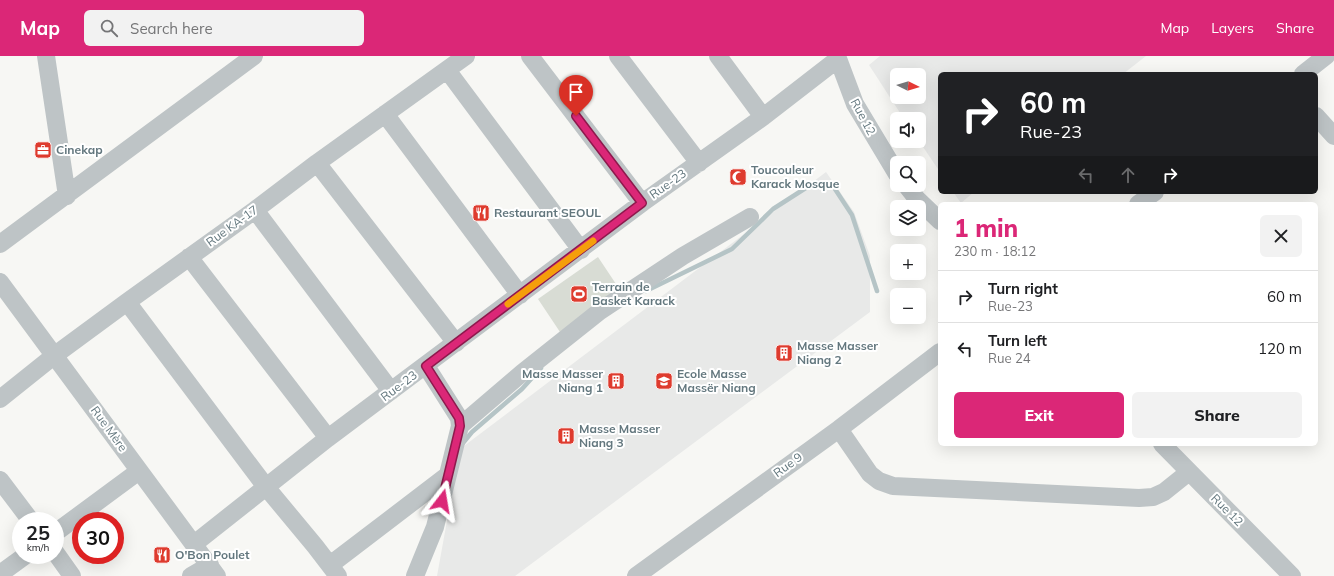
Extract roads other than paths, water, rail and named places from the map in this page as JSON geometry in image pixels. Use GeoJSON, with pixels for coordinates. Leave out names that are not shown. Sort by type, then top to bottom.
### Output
{"type":"FeatureCollection","features":[{"type":"Feature","properties":{"kind":"street"},"geometry":{"type":"LineString","coordinates":[[46,56],[67,196]]}},
{"type":"Feature","properties":{"kind":"street","name":"Rue KA-17"},"geometry":{"type":"LineString","coordinates":[[0,399],[55,355],[127,302],[466,56]]}},
{"type":"Feature","properties":{"kind":"street"},"geometry":{"type":"LineString","coordinates":[[530,56],[642,203]]}},
{"type":"Feature","properties":{"kind":"street"},"geometry":{"type":"LineString","coordinates":[[618,56],[699,163]]}},
{"type":"Feature","properties":{"kind":"street"},"geometry":{"type":"LineString","coordinates":[[718,56],[763,117]]}},
{"type":"Feature","properties":{"kind":"street"},"geometry":{"type":"LineString","coordinates":[[1306,72],[1326,56]]}},
{"type":"Feature","properties":{"kind":"street","name":"Rue-23"},"geometry":{"type":"LineString","coordinates":[[194,544],[328,438],[642,203],[763,117],[837,58]]}},
{"type":"Feature","properties":{"kind":"street","name":"Rue 12"},"geometry":{"type":"LineString","coordinates":[[837,58],[855,104],[890,162]]}},
{"type":"Feature","properties":{"kind":"street"},"geometry":{"type":"LineString","coordinates":[[0,244],[67,196],[245,59]]}},
{"type":"Feature","properties":{"kind":"street"},"geometry":{"type":"LineString","coordinates":[[447,70],[581,250]]}},
{"type":"Feature","properties":{"kind":"street"},"geometry":{"type":"LineString","coordinates":[[385,114],[520,295]]}},
{"type":"Feature","properties":{"kind":"street"},"geometry":{"type":"LineString","coordinates":[[1318,118],[1334,136]]}},
{"type":"Feature","properties":{"kind":"street"},"geometry":{"type":"LineString","coordinates":[[317,163],[456,343]]}},
{"type":"Feature","properties":{"kind":"street"},"geometry":{"type":"LineString","coordinates":[[912,192],[938,220]]}},
{"type":"Feature","properties":{"kind":"street"},"geometry":{"type":"LineString","coordinates":[[1141,202],[1151,194]]}},
{"type":"Feature","properties":{"kind":"street"},"geometry":{"type":"LineString","coordinates":[[255,210],[391,391]]}},
{"type":"Feature","properties":{"kind":"street"},"geometry":{"type":"LineString","coordinates":[[460,426],[522,373],[600,311],[683,256],[750,217]]}},
{"type":"Feature","properties":{"kind":"street"},"geometry":{"type":"LineString","coordinates":[[189,258],[328,438]]}},
{"type":"Feature","properties":{"kind":"street","name":"Rue Mère"},"geometry":{"type":"LineString","coordinates":[[0,282],[214,571]]}},
{"type":"Feature","properties":{"kind":"street"},"geometry":{"type":"LineString","coordinates":[[127,302],[266,487],[334,571],[448,475]]}},
{"type":"Feature","properties":{"kind":"street","name":"Rue 9"},"geometry":{"type":"LineString","coordinates":[[636,576],[839,429],[938,354]]}},
{"type":"Feature","properties":{"kind":"street"},"geometry":{"type":"LineString","coordinates":[[415,576],[435,527],[460,426],[459,418],[426,366]]}},
{"type":"Feature","properties":{"kind":"street"},"geometry":{"type":"LineString","coordinates":[[839,429],[870,474],[878,481],[893,486],[1139,498],[1153,497],[1164,492],[1189,472]]}},
{"type":"Feature","properties":{"kind":"street","name":"Rue 12"},"geometry":{"type":"LineString","coordinates":[[1164,446],[1292,576]]}},
{"type":"Feature","properties":{"kind":"street"},"geometry":{"type":"LineString","coordinates":[[64,527],[139,471]]}},
{"type":"Feature","properties":{"kind":"street"},"geometry":{"type":"LineString","coordinates":[[0,480],[25,512]]}},
{"type":"Feature","properties":{"kind":"street"},"geometry":{"type":"LineString","coordinates":[[0,574],[14,564]]}},
{"type":"Feature","properties":{"kind":"street"},"geometry":{"type":"LineString","coordinates":[[64,564],[72,576]]}},
{"type":"Feature","properties":{"kind":"street"},"geometry":{"type":"LineString","coordinates":[[191,576],[214,571]]}},
{"type":"Feature","properties":{"kind":"waterway"},"geometry":{"type":"LineString","coordinates":[[646,291],[732,249],[773,209],[812,184],[833,186],[852,215],[877,291]]}},
{"type":"Feature","properties":{"kind":"waterway"},"geometry":{"type":"LineString","coordinates":[[463,443],[472,432],[522,389],[541,368]]}},
{"type":"Feature","properties":{"kind":"place","name":"Cinekap"},"geometry":{"type":"Point","coordinates":[43,150]}},
{"type":"Feature","properties":{"kind":"place","name":"Toucouleur Karack Mosque"},"geometry":{"type":"Point","coordinates":[738,177]}},
{"type":"Feature","properties":{"kind":"place","name":"Restaurant SEOUL"},"geometry":{"type":"Point","coordinates":[481,213]}},
{"type":"Feature","properties":{"kind":"place","name":"Terrain de Basket Karack"},"geometry":{"type":"Point","coordinates":[579,294]}},
{"type":"Feature","properties":{"kind":"place","name":"Masse Masser Niang 2"},"geometry":{"type":"Point","coordinates":[784,353]}},
{"type":"Feature","properties":{"kind":"place","name":"Masse Masser Niang 1"},"geometry":{"type":"Point","coordinates":[616,381]}},
{"type":"Feature","properties":{"kind":"place","name":"Ecole Masse Massër Niang"},"geometry":{"type":"Point","coordinates":[664,381]}},
{"type":"Feature","properties":{"kind":"place","name":"Masse Masser Niang 3"},"geometry":{"type":"Point","coordinates":[566,436]}},
{"type":"Feature","properties":{"kind":"place","name":"O'Bon Poulet"},"geometry":{"type":"Point","coordinates":[162,555]}}]}
